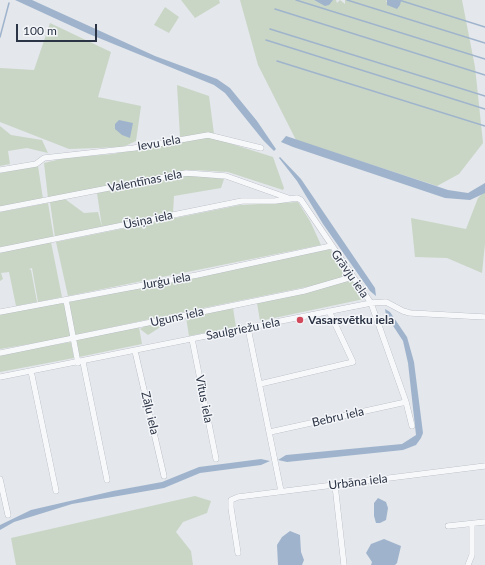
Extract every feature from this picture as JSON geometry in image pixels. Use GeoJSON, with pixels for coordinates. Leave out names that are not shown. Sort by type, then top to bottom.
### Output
{"type":"FeatureCollection","features":[{"type":"Feature","properties":{"kind":"street","name":"Ievu iela"},"geometry":{"type":"LineString","coordinates":[[0,170],[36,164],[44,158],[134,148],[208,135],[261,148]]}},
{"type":"Feature","properties":{"kind":"street","name":"Valentīnas iela"},"geometry":{"type":"LineString","coordinates":[[0,209],[186,173],[214,173],[242,180],[288,198]]}},
{"type":"Feature","properties":{"kind":"street","name":"Ūsiņa iela"},"geometry":{"type":"LineString","coordinates":[[0,250],[242,200],[276,200],[297,198]]}},
{"type":"Feature","properties":{"kind":"street","name":"Grāvju iela"},"geometry":{"type":"LineString","coordinates":[[297,198],[301,200],[371,303],[406,402],[412,426]]}},
{"type":"Feature","properties":{"kind":"street","name":"Jurģu iela"},"geometry":{"type":"LineString","coordinates":[[0,312],[197,275],[331,246]]}},
{"type":"Feature","properties":{"kind":"street","name":"Uguns iela"},"geometry":{"type":"LineString","coordinates":[[0,353],[304,291],[352,276]]}},
{"type":"Feature","properties":{"kind":"street"},"geometry":{"type":"LineString","coordinates":[[66,300],[73,338],[80,362],[107,480]]}},
{"type":"Feature","properties":{"kind":"street","name":"Saulgriežu iela"},"geometry":{"type":"LineString","coordinates":[[0,377],[371,303],[386,302],[403,311],[410,312],[485,317]]}},
{"type":"Feature","properties":{"kind":"street"},"geometry":{"type":"LineString","coordinates":[[260,384],[353,362],[329,311]]}},
{"type":"Feature","properties":{"kind":"street"},"geometry":{"type":"LineString","coordinates":[[248,328],[281,491]]}},
{"type":"Feature","properties":{"kind":"street","name":"Vītus iela"},"geometry":{"type":"LineString","coordinates":[[192,339],[216,459]]}},
{"type":"Feature","properties":{"kind":"street","name":"Zāļu iela"},"geometry":{"type":"LineString","coordinates":[[135,351],[164,476]]}},
{"type":"Feature","properties":{"kind":"street"},"geometry":{"type":"LineString","coordinates":[[31,371],[56,491]]}},
{"type":"Feature","properties":{"kind":"street","name":"Bebru iela"},"geometry":{"type":"LineString","coordinates":[[270,432],[406,402]]}},
{"type":"Feature","properties":{"kind":"street","name":"Urbāna iela"},"geometry":{"type":"LineString","coordinates":[[238,553],[231,500],[238,497],[485,466]]}},
{"type":"Feature","properties":{"kind":"street"},"geometry":{"type":"LineString","coordinates":[[0,479],[8,516]]}},
{"type":"Feature","properties":{"kind":"street"},"geometry":{"type":"LineString","coordinates":[[335,485],[344,565]]}},
{"type":"Feature","properties":{"kind":"street"},"geometry":{"type":"LineString","coordinates":[[448,526],[485,522]]}},
{"type":"Feature","properties":{"kind":"street"},"geometry":{"type":"LineString","coordinates":[[468,565],[472,555],[472,524]]}},
{"type":"Feature","properties":{"kind":"green space"},"geometry":{"type":"Polygon","coordinates":[[[181,0],[219,0],[220,3],[195,18],[181,0]]]}},
{"type":"Feature","properties":{"kind":"green space"},"geometry":{"type":"Polygon","coordinates":[[[240,0],[314,0],[325,5],[333,0],[336,0],[337,3],[340,0],[345,4],[345,0],[387,0],[386,2],[401,1],[398,0],[462,0],[475,67],[483,143],[459,174],[437,186],[296,140],[258,65],[240,0]]]}},
{"type":"Feature","properties":{"kind":"green space"},"geometry":{"type":"Polygon","coordinates":[[[165,7],[179,17],[169,33],[154,25],[165,7]]]}},
{"type":"Feature","properties":{"kind":"green space"},"geometry":{"type":"Polygon","coordinates":[[[50,23],[111,52],[98,97],[141,106],[136,141],[123,147],[69,149],[0,122],[0,68],[34,70],[50,23]]]}},
{"type":"Feature","properties":{"kind":"green space"},"geometry":{"type":"Polygon","coordinates":[[[177,85],[209,96],[214,134],[180,137],[177,85]]]}},
{"type":"Feature","properties":{"kind":"green space"},"geometry":{"type":"Polygon","coordinates":[[[0,126],[11,135],[42,140],[48,153],[27,148],[8,151],[10,164],[0,166],[0,126]]]}},
{"type":"Feature","properties":{"kind":"green space"},"geometry":{"type":"Polygon","coordinates":[[[210,137],[273,157],[284,188],[283,190],[228,172],[193,170],[48,198],[44,163],[65,158],[113,154],[160,144],[210,137]]]}},
{"type":"Feature","properties":{"kind":"green space"},"geometry":{"type":"Polygon","coordinates":[[[38,166],[43,199],[0,207],[0,173],[38,166]]]}},
{"type":"Feature","properties":{"kind":"green space"},"geometry":{"type":"Polygon","coordinates":[[[192,175],[224,179],[221,188],[174,196],[173,213],[55,237],[50,202],[65,199],[84,213],[98,212],[102,227],[97,193],[192,175]]]}},
{"type":"Feature","properties":{"kind":"green space"},"geometry":{"type":"Polygon","coordinates":[[[485,191],[485,244],[482,273],[447,258],[415,257],[411,218],[466,229],[478,198],[485,191]]]}},
{"type":"Feature","properties":{"kind":"green space"},"geometry":{"type":"Polygon","coordinates":[[[298,202],[310,221],[321,245],[68,296],[56,242],[240,205],[298,202]]]}},
{"type":"Feature","properties":{"kind":"green space"},"geometry":{"type":"Polygon","coordinates":[[[48,203],[54,239],[0,247],[0,212],[48,203]]]}},
{"type":"Feature","properties":{"kind":"green space"},"geometry":{"type":"Polygon","coordinates":[[[51,242],[62,297],[38,302],[32,268],[29,269],[31,270],[37,302],[16,306],[9,272],[1,273],[3,279],[0,281],[0,251],[51,242]]]}},
{"type":"Feature","properties":{"kind":"green space"},"geometry":{"type":"Polygon","coordinates":[[[330,249],[346,277],[316,285],[169,315],[170,321],[148,335],[140,329],[155,320],[155,318],[75,335],[69,302],[330,249]]]}},
{"type":"Feature","properties":{"kind":"green space"},"geometry":{"type":"Polygon","coordinates":[[[352,279],[364,299],[260,321],[257,303],[352,279]]]}},
{"type":"Feature","properties":{"kind":"green space"},"geometry":{"type":"Polygon","coordinates":[[[61,303],[64,304],[71,337],[0,349],[0,314],[61,303]]]}},
{"type":"Feature","properties":{"kind":"green space"},"geometry":{"type":"Polygon","coordinates":[[[233,308],[236,327],[189,336],[186,317],[233,308]]]}},
{"type":"Feature","properties":{"kind":"green space"},"geometry":{"type":"Polygon","coordinates":[[[139,327],[142,344],[79,357],[76,340],[139,327]]]}},
{"type":"Feature","properties":{"kind":"green space"},"geometry":{"type":"Polygon","coordinates":[[[71,342],[74,358],[0,372],[0,354],[71,342]]]}},
{"type":"Feature","properties":{"kind":"green space"},"geometry":{"type":"Polygon","coordinates":[[[195,496],[211,501],[207,513],[183,522],[176,532],[191,551],[193,565],[16,565],[11,538],[195,496]]]}},
{"type":"Feature","properties":{"kind":"water"},"geometry":{"type":"Polygon","coordinates":[[[15,0],[32,0],[155,56],[217,79],[230,88],[257,121],[276,149],[274,151],[263,140],[225,93],[214,85],[89,34],[15,0]]]}},
{"type":"Feature","properties":{"kind":"water"},"geometry":{"type":"Polygon","coordinates":[[[314,0],[333,0],[329,5],[325,6],[314,0]]]}},
{"type":"Feature","properties":{"kind":"water"},"geometry":{"type":"Polygon","coordinates":[[[387,0],[401,1],[397,9],[387,5],[387,0]]]}},
{"type":"Feature","properties":{"kind":"water"},"geometry":{"type":"Polygon","coordinates":[[[119,120],[133,123],[130,138],[122,135],[115,129],[115,124],[119,120]]]}},
{"type":"Feature","properties":{"kind":"water"},"geometry":{"type":"Polygon","coordinates":[[[286,136],[448,190],[468,193],[485,183],[485,193],[470,200],[445,198],[281,142],[286,136]]]}},
{"type":"Feature","properties":{"kind":"water"},"geometry":{"type":"Polygon","coordinates":[[[280,157],[301,179],[375,288],[376,296],[370,291],[323,224],[297,181],[279,158],[280,157]]]}},
{"type":"Feature","properties":{"kind":"water"},"geometry":{"type":"Polygon","coordinates":[[[385,309],[390,312],[407,337],[414,362],[423,433],[421,438],[416,445],[403,450],[287,462],[278,460],[286,455],[402,444],[416,435],[408,363],[403,341],[386,315],[385,309]]]}},
{"type":"Feature","properties":{"kind":"water"},"geometry":{"type":"Polygon","coordinates":[[[261,459],[270,461],[261,465],[200,473],[164,488],[72,504],[14,522],[0,530],[0,525],[31,510],[113,491],[162,482],[199,467],[261,459]]]}},
{"type":"Feature","properties":{"kind":"water"},"geometry":{"type":"Polygon","coordinates":[[[378,498],[386,502],[388,508],[386,520],[376,523],[374,516],[374,503],[378,498]]]}},
{"type":"Feature","properties":{"kind":"water"},"geometry":{"type":"Polygon","coordinates":[[[290,531],[300,535],[301,552],[304,560],[302,565],[278,565],[277,545],[282,537],[290,531]]]}},
{"type":"Feature","properties":{"kind":"water"},"geometry":{"type":"Polygon","coordinates":[[[384,539],[401,546],[397,563],[395,565],[371,565],[372,562],[366,553],[371,544],[384,539]]]}},
{"type":"Feature","properties":{"kind":"waterway"},"geometry":{"type":"LineString","coordinates":[[296,0],[485,59]]}},
{"type":"Feature","properties":{"kind":"waterway"},"geometry":{"type":"LineString","coordinates":[[347,0],[485,43]]}},
{"type":"Feature","properties":{"kind":"waterway"},"geometry":{"type":"LineString","coordinates":[[399,0],[485,27]]}},
{"type":"Feature","properties":{"kind":"waterway"},"geometry":{"type":"LineString","coordinates":[[0,37],[9,3]]}},
{"type":"Feature","properties":{"kind":"waterway"},"geometry":{"type":"LineString","coordinates":[[275,9],[485,75]]}},
{"type":"Feature","properties":{"kind":"waterway"},"geometry":{"type":"LineString","coordinates":[[270,29],[485,96]]}},
{"type":"Feature","properties":{"kind":"waterway"},"geometry":{"type":"LineString","coordinates":[[266,40],[485,109]]}},
{"type":"Feature","properties":{"kind":"waterway"},"geometry":{"type":"LineString","coordinates":[[277,61],[485,126]]}},
{"type":"Feature","properties":{"kind":"place","name":"Vasarsvētku iela"},"geometry":{"type":"Point","coordinates":[300,320]}}]}
